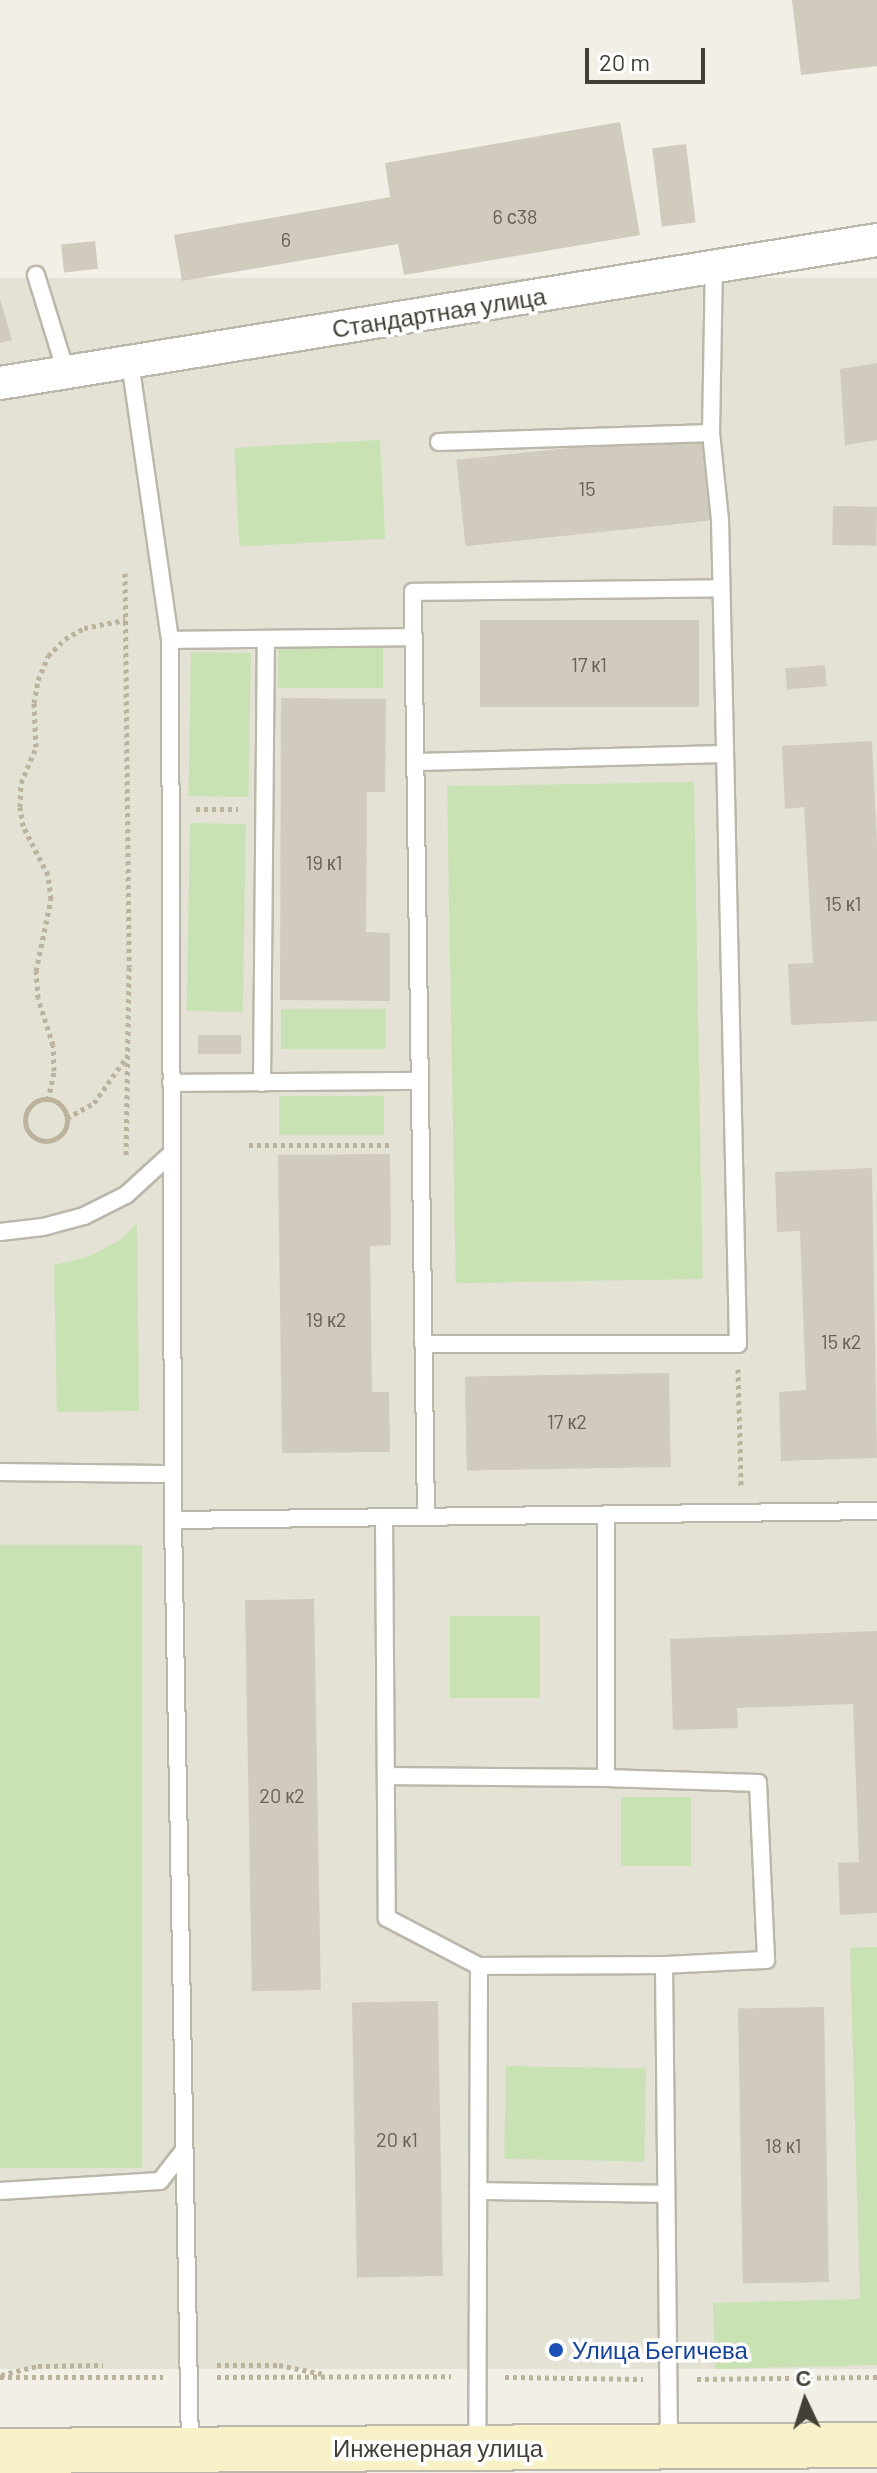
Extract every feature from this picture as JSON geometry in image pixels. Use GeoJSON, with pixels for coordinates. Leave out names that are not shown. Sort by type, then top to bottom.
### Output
{"type":"FeatureCollection","features":[{"type":"Feature","properties":{"kind":"main road","name":"Инженерная улица"},"geometry":{"type":"LineString","coordinates":[[0,2451],[52,2462],[190,2450],[249,2455],[477,2448],[649,2451],[877,2445]]}},
{"type":"Feature","properties":{"kind":"street","name":"Стандартная улица"},"geometry":{"type":"LineString","coordinates":[[0,383],[877,240]]}},
{"type":"Feature","properties":{"kind":"lane"},"geometry":{"type":"LineString","coordinates":[[423,1344],[738,1344],[720,520],[711,433],[714,266]]}},
{"type":"Feature","properties":{"kind":"lane"},"geometry":{"type":"LineString","coordinates":[[36,275],[66,372]]}},
{"type":"Feature","properties":{"kind":"lane"},"geometry":{"type":"LineString","coordinates":[[130,362],[170,640],[173,1520],[190,2450]]}},
{"type":"Feature","properties":{"kind":"lane"},"geometry":{"type":"LineString","coordinates":[[439,442],[711,433]]}},
{"type":"Feature","properties":{"kind":"lane"},"geometry":{"type":"LineString","coordinates":[[426,1517],[413,592],[721,588]]}},
{"type":"Feature","properties":{"kind":"lane"},"geometry":{"type":"LineString","coordinates":[[170,640],[414,637]]}},
{"type":"Feature","properties":{"kind":"lane"},"geometry":{"type":"LineString","coordinates":[[262,1083],[266,639]]}},
{"type":"Feature","properties":{"kind":"lane"},"geometry":{"type":"LineString","coordinates":[[416,762],[725,754]]}},
{"type":"Feature","properties":{"kind":"lane"},"geometry":{"type":"LineString","coordinates":[[171,1083],[420,1081]]}},
{"type":"Feature","properties":{"kind":"lane"},"geometry":{"type":"LineString","coordinates":[[0,1232],[43,1227],[84,1216],[126,1195],[172,1153]]}},
{"type":"Feature","properties":{"kind":"lane"},"geometry":{"type":"LineString","coordinates":[[0,1472],[173,1474]]}},
{"type":"Feature","properties":{"kind":"lane"},"geometry":{"type":"LineString","coordinates":[[173,1520],[877,1511]]}},
{"type":"Feature","properties":{"kind":"lane"},"geometry":{"type":"LineString","coordinates":[[606,1514],[606,1778]]}},
{"type":"Feature","properties":{"kind":"lane"},"geometry":{"type":"LineString","coordinates":[[384,1517],[387,1918],[479,1966],[664,1965],[766,1960],[758,1783],[386,1776]]}},
{"type":"Feature","properties":{"kind":"lane"},"geometry":{"type":"LineString","coordinates":[[649,2451],[669,2379],[664,1965]]}},
{"type":"Feature","properties":{"kind":"lane"},"geometry":{"type":"LineString","coordinates":[[477,2448],[479,1966]]}},
{"type":"Feature","properties":{"kind":"lane"},"geometry":{"type":"LineString","coordinates":[[0,2191],[160,2181],[184,2150]]}},
{"type":"Feature","properties":{"kind":"lane"},"geometry":{"type":"LineString","coordinates":[[478,2191],[666,2194]]}},
{"type":"Feature","properties":{"kind":"path"},"geometry":{"type":"LineString","coordinates":[[125,573],[126,1195]]}},
{"type":"Feature","properties":{"kind":"path"},"geometry":{"type":"LineString","coordinates":[[48,1100],[54,1071],[53,1045],[38,998],[36,971],[51,899],[48,875],[23,826],[21,783],[36,747],[38,680],[48,656],[65,639],[84,628],[125,620]]}},
{"type":"Feature","properties":{"kind":"path"},"geometry":{"type":"LineString","coordinates":[[170,809],[263,809]]}},
{"type":"Feature","properties":{"kind":"path"},"geometry":{"type":"LineString","coordinates":[[67,1118],[61,1105],[48,1100],[35,1103],[26,1113],[26,1126],[33,1137],[46,1141],[59,1137],[67,1118],[94,1103],[128,1055]]}},
{"type":"Feature","properties":{"kind":"path"},"geometry":{"type":"LineString","coordinates":[[249,1145],[420,1144]]}},
{"type":"Feature","properties":{"kind":"path"},"geometry":{"type":"LineString","coordinates":[[738,1344],[741,1512]]}},
{"type":"Feature","properties":{"kind":"path"},"geometry":{"type":"LineString","coordinates":[[0,2376],[38,2366],[103,2365]]}},
{"type":"Feature","properties":{"kind":"path"},"geometry":{"type":"LineString","coordinates":[[217,2365],[279,2365],[338,2376]]}},
{"type":"Feature","properties":{"kind":"path"},"geometry":{"type":"LineString","coordinates":[[0,2376],[877,2377]]}},
{"type":"Feature","properties":{"kind":"shaded area"},"geometry":{"type":"Polygon","coordinates":[[[0,278],[877,278],[877,2369],[0,2369],[0,278]]]}},
{"type":"Feature","properties":{"kind":"green space"},"geometry":{"type":"Polygon","coordinates":[[[380,440],[385,539],[239,547],[234,448],[380,440]]]}},
{"type":"Feature","properties":{"kind":"green space"},"geometry":{"type":"Polygon","coordinates":[[[278,648],[383,648],[383,688],[278,688],[278,648]]]}},
{"type":"Feature","properties":{"kind":"green space"},"geometry":{"type":"Polygon","coordinates":[[[191,652],[251,653],[248,797],[188,796],[191,652]]]}},
{"type":"Feature","properties":{"kind":"green space"},"geometry":{"type":"Polygon","coordinates":[[[694,782],[703,1279],[456,1283],[447,786],[694,782]]]}},
{"type":"Feature","properties":{"kind":"green space"},"geometry":{"type":"Polygon","coordinates":[[[190,823],[246,824],[243,1012],[187,1011],[190,823]]]}},
{"type":"Feature","properties":{"kind":"green space"},"geometry":{"type":"Polygon","coordinates":[[[281,1009],[386,1009],[386,1049],[281,1049],[281,1009]]]}},
{"type":"Feature","properties":{"kind":"green space"},"geometry":{"type":"Polygon","coordinates":[[[279,1096],[384,1096],[384,1135],[279,1135],[279,1096]]]}},
{"type":"Feature","properties":{"kind":"green space"},"geometry":{"type":"Polygon","coordinates":[[[137,1223],[139,1411],[57,1412],[54,1265],[88,1257],[120,1240],[137,1223]]]}},
{"type":"Feature","properties":{"kind":"green space"},"geometry":{"type":"Polygon","coordinates":[[[0,1545],[142,1545],[142,2168],[0,2168],[0,1545]]]}},
{"type":"Feature","properties":{"kind":"green space"},"geometry":{"type":"Polygon","coordinates":[[[450,1616],[540,1616],[540,1698],[450,1698],[450,1616]]]}},
{"type":"Feature","properties":{"kind":"green space"},"geometry":{"type":"Polygon","coordinates":[[[621,1797],[691,1797],[691,1866],[621,1866],[621,1797]]]}},
{"type":"Feature","properties":{"kind":"green space"},"geometry":{"type":"Polygon","coordinates":[[[877,1947],[877,2365],[715,2369],[713,2303],[860,2299],[850,1948],[877,1947]]]}},
{"type":"Feature","properties":{"kind":"green space"},"geometry":{"type":"Polygon","coordinates":[[[506,2066],[646,2068],[644,2161],[504,2159],[506,2066]]]}},
{"type":"Feature","properties":{"kind":"building"},"geometry":{"type":"Polygon","coordinates":[[[792,0],[877,0],[877,66],[801,75],[792,0]]]}},
{"type":"Feature","properties":{"kind":"building"},"geometry":{"type":"Polygon","coordinates":[[[620,122],[640,235],[404,275],[398,244],[182,281],[174,235],[390,197],[385,163],[620,122]]]}},
{"type":"Feature","properties":{"kind":"building"},"geometry":{"type":"Polygon","coordinates":[[[686,144],[696,222],[662,227],[652,148],[686,144]]]}},
{"type":"Feature","properties":{"kind":"building"},"geometry":{"type":"Polygon","coordinates":[[[95,241],[98,269],[64,272],[61,245],[95,241]]]}},
{"type":"Feature","properties":{"kind":"building"},"geometry":{"type":"Polygon","coordinates":[[[0,299],[12,340],[0,343],[0,299]]]}},
{"type":"Feature","properties":{"kind":"building"},"geometry":{"type":"Polygon","coordinates":[[[877,363],[877,440],[845,445],[840,369],[877,363]]]}},
{"type":"Feature","properties":{"kind":"building"},"geometry":{"type":"Polygon","coordinates":[[[711,433],[720,520],[465,546],[456,460],[711,433]]]}},
{"type":"Feature","properties":{"kind":"building"},"geometry":{"type":"Polygon","coordinates":[[[833,506],[877,507],[876,546],[832,545],[833,506]]]}},
{"type":"Feature","properties":{"kind":"building"},"geometry":{"type":"Polygon","coordinates":[[[480,620],[699,620],[699,707],[480,707],[480,620]]]}},
{"type":"Feature","properties":{"kind":"building"},"geometry":{"type":"Polygon","coordinates":[[[825,665],[827,686],[787,689],[785,668],[825,665]]]}},
{"type":"Feature","properties":{"kind":"building"},"geometry":{"type":"Polygon","coordinates":[[[281,698],[386,699],[385,792],[367,792],[366,932],[390,933],[390,1001],[280,1000],[281,698]]]}},
{"type":"Feature","properties":{"kind":"building"},"geometry":{"type":"Polygon","coordinates":[[[872,741],[877,843],[877,1021],[791,1025],[788,964],[813,963],[804,807],[785,809],[782,746],[872,741]]]}},
{"type":"Feature","properties":{"kind":"building"},"geometry":{"type":"Polygon","coordinates":[[[198,1035],[241,1035],[241,1054],[198,1054],[198,1035]]]}},
{"type":"Feature","properties":{"kind":"building"},"geometry":{"type":"Polygon","coordinates":[[[390,1154],[391,1245],[370,1246],[372,1392],[389,1392],[390,1452],[282,1453],[278,1155],[390,1154]]]}},
{"type":"Feature","properties":{"kind":"building"},"geometry":{"type":"Polygon","coordinates":[[[872,1168],[877,1458],[781,1461],[779,1392],[806,1390],[800,1231],[777,1232],[775,1172],[872,1168]]]}},
{"type":"Feature","properties":{"kind":"building"},"geometry":{"type":"Polygon","coordinates":[[[669,1373],[671,1467],[467,1471],[465,1377],[669,1373]]]}},
{"type":"Feature","properties":{"kind":"building"},"geometry":{"type":"Polygon","coordinates":[[[314,1599],[321,1990],[252,1991],[245,1600],[314,1599]]]}},
{"type":"Feature","properties":{"kind":"building"},"geometry":{"type":"Polygon","coordinates":[[[877,1631],[877,1913],[840,1915],[838,1863],[859,1862],[853,1704],[737,1708],[738,1728],[673,1730],[670,1639],[877,1631]]]}},
{"type":"Feature","properties":{"kind":"building"},"geometry":{"type":"Polygon","coordinates":[[[438,2001],[443,2276],[357,2277],[352,2003],[438,2001]]]}},
{"type":"Feature","properties":{"kind":"building"},"geometry":{"type":"Polygon","coordinates":[[[824,2007],[829,2282],[743,2283],[738,2009],[824,2007]]]}},
{"type":"Feature","properties":{"kind":"place","name":"Улица Бегичева"},"geometry":{"type":"Point","coordinates":[556,2350]}}]}
